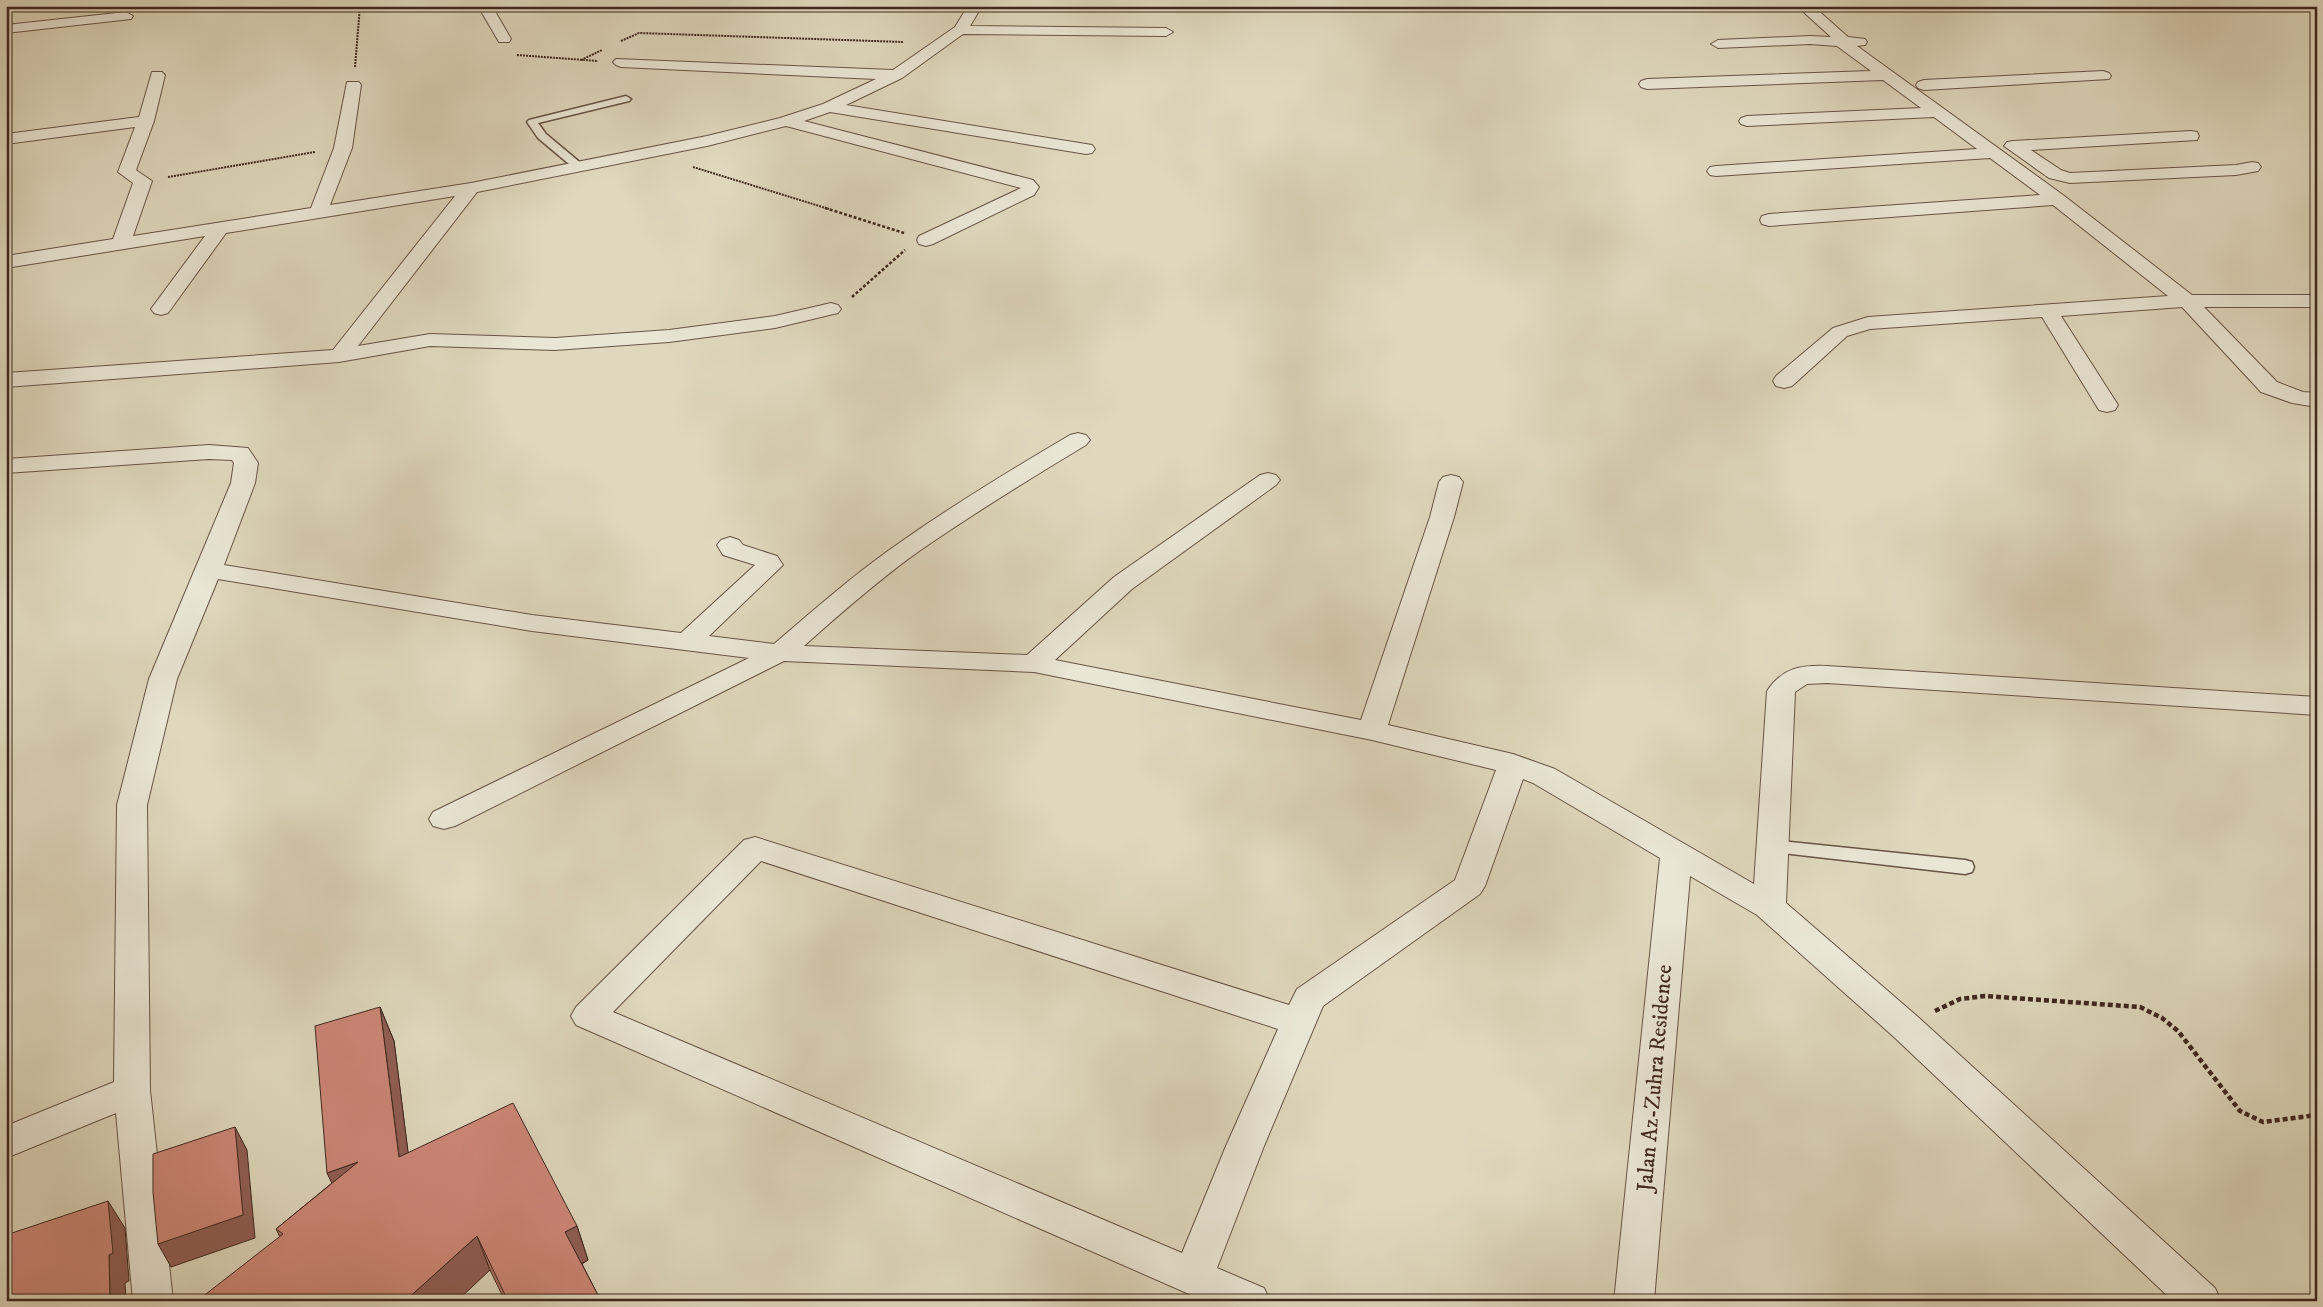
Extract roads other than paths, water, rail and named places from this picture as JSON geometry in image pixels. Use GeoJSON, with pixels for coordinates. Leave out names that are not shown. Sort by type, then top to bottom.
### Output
{"type":"FeatureCollection","features":[{"type":"Feature","properties":{"kind":"street"},"geometry":{"type":"LineString","coordinates":[[485,6],[504,39]]}},
{"type":"Feature","properties":{"kind":"street"},"geometry":{"type":"LineString","coordinates":[[6,262],[471,188],[648,153],[786,121],[829,107],[897,75],[960,30],[975,6]]}},
{"type":"Feature","properties":{"kind":"street"},"geometry":{"type":"LineString","coordinates":[[1804,6],[1843,41],[2056,199],[2188,301],[2269,387],[2300,398],[2317,400]]}},
{"type":"Feature","properties":{"kind":"street"},"geometry":{"type":"LineString","coordinates":[[6,29],[126,16]]}},
{"type":"Feature","properties":{"kind":"street"},"geometry":{"type":"LineString","coordinates":[[960,30],[1166,32]]}},
{"type":"Feature","properties":{"kind":"street"},"geometry":{"type":"LineString","coordinates":[[1718,44],[1810,40],[1863,43],[1960,109]]}},
{"type":"Feature","properties":{"kind":"street"},"geometry":{"type":"LineString","coordinates":[[621,62],[897,75]]}},
{"type":"Feature","properties":{"kind":"street"},"geometry":{"type":"LineString","coordinates":[[122,244],[143,181],[127,172],[146,121],[157,74]]}},
{"type":"Feature","properties":{"kind":"street"},"geometry":{"type":"LineString","coordinates":[[1647,84],[1888,75]]}},
{"type":"Feature","properties":{"kind":"street"},"geometry":{"type":"LineString","coordinates":[[1924,85],[2103,76]]}},
{"type":"Feature","properties":{"kind":"street"},"geometry":{"type":"LineString","coordinates":[[318,213],[342,148],[354,85]]}},
{"type":"Feature","properties":{"kind":"street"},"geometry":{"type":"LineString","coordinates":[[829,107],[1086,149]]}},
{"type":"Feature","properties":{"kind":"street"},"geometry":{"type":"LineString","coordinates":[[1747,121],[1938,112]]}},
{"type":"Feature","properties":{"kind":"street"},"geometry":{"type":"LineString","coordinates":[[6,139],[146,121]]}},
{"type":"Feature","properties":{"kind":"street"},"geometry":{"type":"LineString","coordinates":[[786,121],[1027,184],[1030,188],[1028,191],[926,240]]}},
{"type":"Feature","properties":{"kind":"street"},"geometry":{"type":"LineString","coordinates":[[1998,135],[2054,174],[2070,178],[2252,167]]}},
{"type":"Feature","properties":{"kind":"street"},"geometry":{"type":"LineString","coordinates":[[2013,146],[2191,136]]}},
{"type":"Feature","properties":{"kind":"street"},"geometry":{"type":"LineString","coordinates":[[1716,171],[1993,153]]}},
{"type":"Feature","properties":{"kind":"street"},"geometry":{"type":"LineString","coordinates":[[339,356],[471,188]]}},
{"type":"Feature","properties":{"kind":"street"},"geometry":{"type":"LineString","coordinates":[[1769,220],[2056,199]]}},
{"type":"Feature","properties":{"kind":"street"},"geometry":{"type":"LineString","coordinates":[[161,309],[220,228]]}},
{"type":"Feature","properties":{"kind":"street"},"geometry":{"type":"LineString","coordinates":[[1784,381],[1840,332],[1868,323],[2188,301],[2317,301]]}},
{"type":"Feature","properties":{"kind":"street"},"geometry":{"type":"LineString","coordinates":[[6,380],[339,356],[430,340],[555,344],[669,336],[775,322],[831,309]]}},
{"type":"Feature","properties":{"kind":"street"},"geometry":{"type":"LineString","coordinates":[[2048,311],[2107,405]]}},
{"type":"Feature","properties":{"kind":"street"},"geometry":{"type":"LineString","coordinates":[[444,820],[780,653],[830,610],[912,545],[1078,440]]}},
{"type":"Feature","properties":{"kind":"street"},"geometry":{"type":"LineString","coordinates":[[6,466],[209,452],[240,454],[246,463],[244,483],[162,678],[132,805],[132,1090],[153,1301]]}},
{"type":"Feature","properties":{"kind":"street"},"geometry":{"type":"LineString","coordinates":[[1034,664],[1123,582],[1268,480]]}},
{"type":"Feature","properties":{"kind":"street"},"geometry":{"type":"LineString","coordinates":[[1372,731],[1442,517],[1451,482]]}},
{"type":"Feature","properties":{"kind":"street"},"geometry":{"type":"LineString","coordinates":[[688,641],[770,565],[768,560],[732,550],[730,545]]}},
{"type":"Feature","properties":{"kind":"street"},"geometry":{"type":"LineString","coordinates":[[209,570],[532,623],[780,653],[1034,664],[1372,731],[1513,764],[1544,776],[1676,855],[1769,907],[1906,1027],[2201,1301]]}},
{"type":"Feature","properties":{"kind":"street"},"geometry":{"type":"LineString","coordinates":[[1769,907],[1781,690],[1786,683],[1796,677],[1845,676],[2317,706]]}},
{"type":"Feature","properties":{"kind":"street"},"geometry":{"type":"LineString","coordinates":[[1193,1277],[1245,1146],[1309,998],[1469,886],[1513,764]]}},
{"type":"Feature","properties":{"kind":"street"},"geometry":{"type":"LineString","coordinates":[[1250,1301],[588,1016],[755,848],[1299,1022]]}},
{"type":"Feature","properties":{"kind":"street","name":"Jalan Az-Zuhra Residence"},"geometry":{"type":"LineString","coordinates":[[1634,1301],[1676,855]]}},
{"type":"Feature","properties":{"kind":"street"},"geometry":{"type":"LineString","coordinates":[[6,1143],[132,1090]]}},
{"type":"Feature","properties":{"kind":"lane"},"geometry":{"type":"LineString","coordinates":[[579,167],[542,136],[532,122],[626,99]]}},
{"type":"Feature","properties":{"kind":"lane"},"geometry":{"type":"LineString","coordinates":[[1771,846],[1965,867]]}}]}
